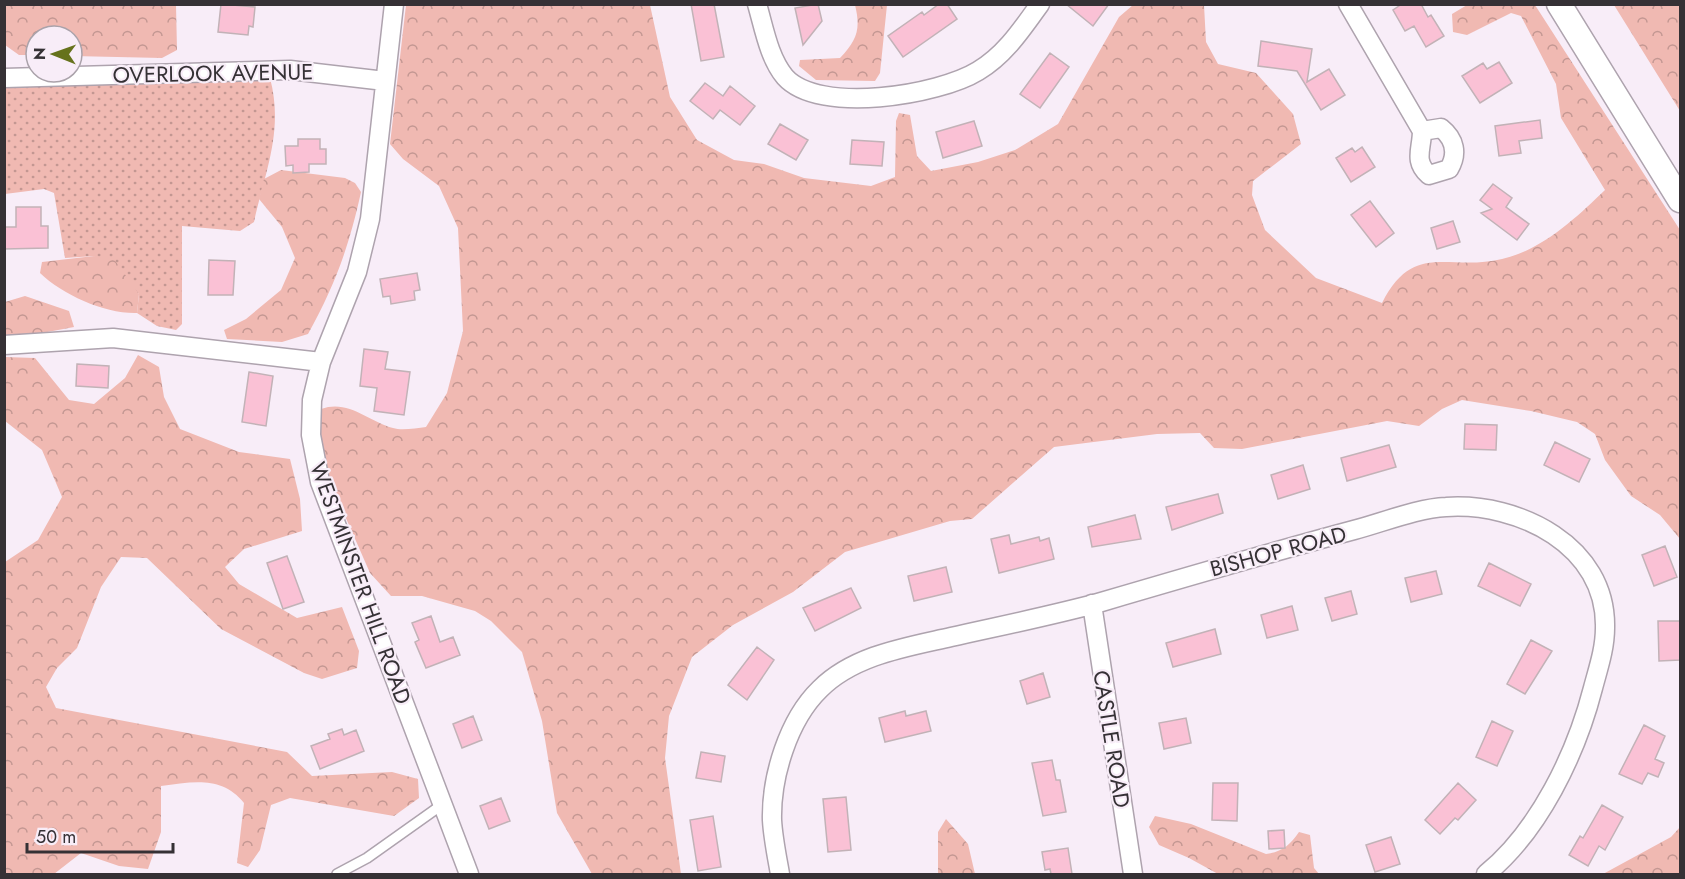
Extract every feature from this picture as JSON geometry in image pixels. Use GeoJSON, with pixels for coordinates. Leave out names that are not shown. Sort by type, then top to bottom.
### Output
{"type":"FeatureCollection","features":[{"type":"Feature","properties":{"kind":"street","name":"WESTMINSTER HILL ROAD"},"geometry":{"type":"LineString","coordinates":[[394,4],[374,194],[364,249],[321,362],[311,414],[311,435],[320,482],[469,874]]}},
{"type":"Feature","properties":{"kind":"street"},"geometry":{"type":"LineString","coordinates":[[757,4],[771,49],[786,77],[807,91],[840,97],[900,94],[965,79],[980,70],[1007,47],[1040,4]]}},
{"type":"Feature","properties":{"kind":"street"},"geometry":{"type":"LineString","coordinates":[[1348,4],[1422,131]]}},
{"type":"Feature","properties":{"kind":"street"},"geometry":{"type":"LineString","coordinates":[[1559,4],[1680,200]]}},
{"type":"Feature","properties":{"kind":"street","name":"OVERLOOK AVENUE"},"geometry":{"type":"LineString","coordinates":[[4,78],[290,70],[385,81]]}},
{"type":"Feature","properties":{"kind":"street"},"geometry":{"type":"LineString","coordinates":[[4,345],[113,338],[321,362]]}},
{"type":"Feature","properties":{"kind":"street","name":"BISHOP ROAD"},"geometry":{"type":"LineString","coordinates":[[780,874],[772,820],[775,786],[785,746],[802,711],[821,687],[859,662],[899,649],[1092,604],[1274,551],[1444,507],[1511,515],[1543,526],[1566,543],[1589,567],[1602,598],[1605,627],[1601,659],[1585,719],[1554,789],[1506,858],[1486,874]]}},
{"type":"Feature","properties":{"kind":"street","name":"CASTLE ROAD"},"geometry":{"type":"LineString","coordinates":[[1092,604],[1134,874]]}},
{"type":"Feature","properties":{"kind":"lane"},"geometry":{"type":"LineString","coordinates":[[338,874],[367,858],[443,804]]}},
{"type":"Feature","properties":{"kind":"green space"},"geometry":{"type":"Polygon","coordinates":[[[4,5],[176,5],[177,50],[162,58],[84,56],[84,24],[24,24],[24,55],[19,55],[5,45],[4,5]]]}},
{"type":"Feature","properties":{"kind":"green space"},"geometry":{"type":"Polygon","coordinates":[[[406,5],[650,5],[670,97],[697,140],[734,160],[764,164],[804,178],[871,186],[895,177],[896,121],[899,113],[910,115],[917,156],[931,171],[978,162],[1015,150],[1058,124],[1119,17],[1133,5],[1204,5],[1206,42],[1218,64],[1256,73],[1293,114],[1301,144],[1253,181],[1252,195],[1265,230],[1316,278],[1382,303],[1394,284],[1407,271],[1420,265],[1434,262],[1483,262],[1502,259],[1517,255],[1545,241],[1605,190],[1561,118],[1556,84],[1521,16],[1511,13],[1467,35],[1453,32],[1452,14],[1467,5],[1535,5],[1680,230],[1680,539],[1660,515],[1631,496],[1605,460],[1595,434],[1577,422],[1531,411],[1462,400],[1442,409],[1419,426],[1387,421],[1242,449],[1214,448],[1200,433],[1157,434],[1054,447],[972,519],[950,521],[845,552],[793,592],[733,625],[692,657],[669,716],[665,758],[681,874],[592,874],[557,813],[542,721],[522,652],[491,621],[475,611],[422,596],[391,596],[370,573],[331,484],[321,442],[321,409],[331,407],[358,412],[397,429],[426,427],[447,393],[463,331],[458,228],[439,186],[403,159],[390,144],[406,5]]]}},
{"type":"Feature","properties":{"kind":"green space"},"geometry":{"type":"Polygon","coordinates":[[[855,5],[887,5],[880,73],[875,81],[816,80],[799,66],[800,60],[840,58],[856,34],[858,21],[855,5]]]}},
{"type":"Feature","properties":{"kind":"green space"},"geometry":{"type":"Polygon","coordinates":[[[1614,5],[1680,5],[1680,111],[1614,5]]]}},
{"type":"Feature","properties":{"kind":"green space"},"geometry":{"type":"Polygon","coordinates":[[[270,78],[274,97],[274,133],[268,168],[254,222],[240,231],[182,226],[182,324],[176,330],[157,326],[137,313],[139,294],[94,256],[65,258],[54,193],[44,189],[5,194],[4,84],[84,84],[84,82],[270,78]]]}},
{"type":"Feature","properties":{"kind":"green space"},"geometry":{"type":"Polygon","coordinates":[[[281,170],[345,178],[355,183],[361,192],[346,248],[326,299],[308,334],[282,342],[227,339],[224,330],[246,319],[281,290],[295,258],[282,227],[259,199],[264,179],[281,170]]]}},
{"type":"Feature","properties":{"kind":"green space"},"geometry":{"type":"Polygon","coordinates":[[[94,256],[114,259],[139,294],[137,313],[112,310],[85,302],[60,289],[40,273],[42,262],[94,256]]]}},
{"type":"Feature","properties":{"kind":"green space"},"geometry":{"type":"Polygon","coordinates":[[[25,296],[69,311],[74,327],[5,340],[5,302],[25,296]]]}},
{"type":"Feature","properties":{"kind":"green space"},"geometry":{"type":"Polygon","coordinates":[[[138,355],[159,367],[164,397],[180,429],[239,452],[290,459],[300,499],[302,531],[244,549],[225,567],[239,584],[297,618],[342,607],[359,651],[357,668],[322,679],[304,673],[221,629],[147,558],[121,557],[101,587],[77,648],[57,668],[46,687],[56,708],[287,752],[312,776],[392,772],[418,779],[419,798],[394,816],[290,798],[271,805],[260,850],[248,867],[237,863],[244,803],[235,794],[216,784],[195,782],[161,786],[161,832],[148,869],[119,866],[81,853],[54,874],[5,874],[5,562],[38,540],[62,497],[42,450],[5,421],[5,357],[35,358],[69,400],[94,404],[125,378],[138,355]]]}},
{"type":"Feature","properties":{"kind":"green space"},"geometry":{"type":"Polygon","coordinates":[[[1155,816],[1191,824],[1266,854],[1277,852],[1285,847],[1299,832],[1310,835],[1314,868],[1319,874],[1218,874],[1159,845],[1149,827],[1155,816]]]}},
{"type":"Feature","properties":{"kind":"green space"},"geometry":{"type":"Polygon","coordinates":[[[946,819],[968,844],[975,874],[938,874],[938,832],[946,819]]]}},
{"type":"Feature","properties":{"kind":"green space"},"geometry":{"type":"Polygon","coordinates":[[[1680,827],[1680,874],[1603,874],[1671,837],[1680,827]]]}},
{"type":"Feature","properties":{"kind":"building"},"geometry":{"type":"Polygon","coordinates":[[[221,4],[255,7],[253,27],[249,26],[248,35],[218,32],[221,4]]]}},
{"type":"Feature","properties":{"kind":"building"},"geometry":{"type":"Polygon","coordinates":[[[691,4],[714,4],[724,57],[701,61],[691,4]]]}},
{"type":"Feature","properties":{"kind":"building"},"geometry":{"type":"Polygon","coordinates":[[[818,4],[822,21],[803,45],[795,8],[818,4]]]}},
{"type":"Feature","properties":{"kind":"building"},"geometry":{"type":"Polygon","coordinates":[[[939,4],[947,4],[957,19],[903,57],[888,36],[922,12],[924,15],[939,4]]]}},
{"type":"Feature","properties":{"kind":"building"},"geometry":{"type":"Polygon","coordinates":[[[1066,4],[1109,4],[1093,26],[1066,4]]]}},
{"type":"Feature","properties":{"kind":"building"},"geometry":{"type":"Polygon","coordinates":[[[1402,4],[1421,4],[1428,17],[1431,15],[1444,36],[1426,47],[1414,26],[1405,31],[1393,10],[1402,4]]]}},
{"type":"Feature","properties":{"kind":"building"},"geometry":{"type":"Polygon","coordinates":[[[1261,41],[1312,49],[1307,82],[1329,69],[1345,95],[1321,110],[1297,71],[1258,66],[1261,41]]]}},
{"type":"Feature","properties":{"kind":"building"},"geometry":{"type":"Polygon","coordinates":[[[1050,53],[1069,67],[1040,108],[1020,94],[1050,53]]]}},
{"type":"Feature","properties":{"kind":"building"},"geometry":{"type":"Polygon","coordinates":[[[1499,62],[1512,83],[1480,103],[1462,76],[1483,63],[1487,69],[1499,62]]]}},
{"type":"Feature","properties":{"kind":"building"},"geometry":{"type":"Polygon","coordinates":[[[705,83],[723,96],[730,86],[755,106],[740,125],[720,110],[713,119],[690,101],[705,83]]]}},
{"type":"Feature","properties":{"kind":"building"},"geometry":{"type":"Polygon","coordinates":[[[1540,120],[1542,138],[1519,141],[1521,153],[1499,156],[1495,126],[1540,120]]]}},
{"type":"Feature","properties":{"kind":"building"},"geometry":{"type":"Polygon","coordinates":[[[974,121],[982,146],[943,158],[936,132],[974,121]]]}},
{"type":"Feature","properties":{"kind":"building"},"geometry":{"type":"Polygon","coordinates":[[[780,124],[808,140],[796,160],[768,144],[780,124]]]}},
{"type":"Feature","properties":{"kind":"building"},"geometry":{"type":"Polygon","coordinates":[[[298,139],[320,139],[320,149],[326,149],[326,164],[309,164],[309,172],[293,173],[293,165],[286,166],[285,146],[298,146],[298,139]]]}},
{"type":"Feature","properties":{"kind":"building"},"geometry":{"type":"Polygon","coordinates":[[[852,140],[884,142],[882,166],[850,164],[852,140]]]}},
{"type":"Feature","properties":{"kind":"building"},"geometry":{"type":"Polygon","coordinates":[[[1362,147],[1375,167],[1351,182],[1336,158],[1352,148],[1355,152],[1362,147]]]}},
{"type":"Feature","properties":{"kind":"building"},"geometry":{"type":"Polygon","coordinates":[[[1493,184],[1512,198],[1506,207],[1529,224],[1517,240],[1481,213],[1492,209],[1480,200],[1493,184]]]}},
{"type":"Feature","properties":{"kind":"building"},"geometry":{"type":"Polygon","coordinates":[[[1370,201],[1394,233],[1376,247],[1351,215],[1370,201]]]}},
{"type":"Feature","properties":{"kind":"building"},"geometry":{"type":"Polygon","coordinates":[[[16,207],[41,207],[41,226],[48,226],[48,248],[4,249],[4,227],[16,227],[16,207]]]}},
{"type":"Feature","properties":{"kind":"building"},"geometry":{"type":"Polygon","coordinates":[[[1453,221],[1460,242],[1437,249],[1431,228],[1453,221]]]}},
{"type":"Feature","properties":{"kind":"building"},"geometry":{"type":"Polygon","coordinates":[[[209,260],[235,261],[233,295],[208,295],[209,260]]]}},
{"type":"Feature","properties":{"kind":"building"},"geometry":{"type":"Polygon","coordinates":[[[417,273],[420,290],[414,291],[415,300],[391,304],[390,296],[383,297],[380,279],[417,273]]]}},
{"type":"Feature","properties":{"kind":"building"},"geometry":{"type":"Polygon","coordinates":[[[364,349],[388,352],[385,369],[410,372],[404,415],[374,411],[377,388],[360,386],[364,349]]]}},
{"type":"Feature","properties":{"kind":"building"},"geometry":{"type":"Polygon","coordinates":[[[77,364],[109,366],[108,388],[76,386],[77,364]]]}},
{"type":"Feature","properties":{"kind":"building"},"geometry":{"type":"Polygon","coordinates":[[[249,372],[273,376],[266,426],[242,422],[249,372]]]}},
{"type":"Feature","properties":{"kind":"building"},"geometry":{"type":"Polygon","coordinates":[[[1465,424],[1497,425],[1496,450],[1464,449],[1465,424]]]}},
{"type":"Feature","properties":{"kind":"building"},"geometry":{"type":"Polygon","coordinates":[[[1555,442],[1590,459],[1579,482],[1544,465],[1555,442]]]}},
{"type":"Feature","properties":{"kind":"building"},"geometry":{"type":"Polygon","coordinates":[[[1389,445],[1396,467],[1347,481],[1341,458],[1389,445]]]}},
{"type":"Feature","properties":{"kind":"building"},"geometry":{"type":"Polygon","coordinates":[[[1303,465],[1310,489],[1278,499],[1271,475],[1303,465]]]}},
{"type":"Feature","properties":{"kind":"building"},"geometry":{"type":"Polygon","coordinates":[[[1218,494],[1223,513],[1172,530],[1166,507],[1218,494]]]}},
{"type":"Feature","properties":{"kind":"building"},"geometry":{"type":"Polygon","coordinates":[[[1135,515],[1141,539],[1092,547],[1088,527],[1135,515]]]}},
{"type":"Feature","properties":{"kind":"building"},"geometry":{"type":"Polygon","coordinates":[[[1009,535],[1011,544],[1039,537],[1040,541],[1049,538],[1054,559],[999,573],[991,539],[1009,535]]]}},
{"type":"Feature","properties":{"kind":"building"},"geometry":{"type":"Polygon","coordinates":[[[1665,546],[1677,577],[1654,586],[1642,555],[1665,546]]]}},
{"type":"Feature","properties":{"kind":"building"},"geometry":{"type":"Polygon","coordinates":[[[287,556],[304,602],[283,609],[267,563],[287,556]]]}},
{"type":"Feature","properties":{"kind":"building"},"geometry":{"type":"Polygon","coordinates":[[[1489,563],[1531,584],[1520,606],[1478,586],[1489,563]]]}},
{"type":"Feature","properties":{"kind":"building"},"geometry":{"type":"Polygon","coordinates":[[[946,567],[952,592],[914,601],[908,576],[946,567]]]}},
{"type":"Feature","properties":{"kind":"building"},"geometry":{"type":"Polygon","coordinates":[[[1436,571],[1442,594],[1411,602],[1405,578],[1436,571]]]}},
{"type":"Feature","properties":{"kind":"building"},"geometry":{"type":"Polygon","coordinates":[[[851,588],[861,608],[815,631],[803,608],[851,588]]]}},
{"type":"Feature","properties":{"kind":"building"},"geometry":{"type":"Polygon","coordinates":[[[1351,591],[1357,614],[1332,621],[1325,598],[1351,591]]]}},
{"type":"Feature","properties":{"kind":"building"},"geometry":{"type":"Polygon","coordinates":[[[1292,606],[1298,630],[1267,638],[1261,615],[1292,606]]]}},
{"type":"Feature","properties":{"kind":"building"},"geometry":{"type":"Polygon","coordinates":[[[431,616],[440,642],[453,637],[460,655],[426,668],[415,642],[419,640],[412,623],[431,616]]]}},
{"type":"Feature","properties":{"kind":"building"},"geometry":{"type":"Polygon","coordinates":[[[1658,621],[1680,621],[1680,660],[1659,661],[1658,621]]]}},
{"type":"Feature","properties":{"kind":"building"},"geometry":{"type":"Polygon","coordinates":[[[1215,629],[1221,654],[1173,667],[1166,643],[1215,629]]]}},
{"type":"Feature","properties":{"kind":"building"},"geometry":{"type":"Polygon","coordinates":[[[1531,640],[1552,651],[1525,694],[1507,684],[1531,640]]]}},
{"type":"Feature","properties":{"kind":"building"},"geometry":{"type":"Polygon","coordinates":[[[757,647],[774,660],[747,700],[728,685],[757,647]]]}},
{"type":"Feature","properties":{"kind":"building"},"geometry":{"type":"Polygon","coordinates":[[[1043,673],[1050,697],[1027,704],[1020,681],[1043,673]]]}},
{"type":"Feature","properties":{"kind":"building"},"geometry":{"type":"Polygon","coordinates":[[[905,711],[906,716],[926,711],[931,731],[885,742],[879,718],[905,711]]]}},
{"type":"Feature","properties":{"kind":"building"},"geometry":{"type":"Polygon","coordinates":[[[473,716],[482,740],[462,748],[453,724],[473,716]]]}},
{"type":"Feature","properties":{"kind":"building"},"geometry":{"type":"Polygon","coordinates":[[[1186,718],[1191,743],[1164,749],[1159,723],[1186,718]]]}},
{"type":"Feature","properties":{"kind":"building"},"geometry":{"type":"Polygon","coordinates":[[[1492,721],[1513,731],[1497,766],[1476,757],[1492,721]]]}},
{"type":"Feature","properties":{"kind":"building"},"geometry":{"type":"Polygon","coordinates":[[[1644,725],[1665,736],[1655,759],[1664,763],[1658,777],[1648,773],[1642,784],[1619,774],[1644,725]]]}},
{"type":"Feature","properties":{"kind":"building"},"geometry":{"type":"Polygon","coordinates":[[[342,729],[344,735],[356,730],[364,751],[320,769],[311,746],[330,739],[328,734],[342,729]]]}},
{"type":"Feature","properties":{"kind":"building"},"geometry":{"type":"Polygon","coordinates":[[[701,752],[725,756],[721,782],[696,778],[701,752]]]}},
{"type":"Feature","properties":{"kind":"building"},"geometry":{"type":"Polygon","coordinates":[[[1052,760],[1056,780],[1060,780],[1066,812],[1043,816],[1032,763],[1052,760]]]}},
{"type":"Feature","properties":{"kind":"building"},"geometry":{"type":"Polygon","coordinates":[[[1213,783],[1238,783],[1237,821],[1212,820],[1213,783]]]}},
{"type":"Feature","properties":{"kind":"building"},"geometry":{"type":"Polygon","coordinates":[[[1458,783],[1476,800],[1458,820],[1455,818],[1440,834],[1425,820],[1458,783]]]}},
{"type":"Feature","properties":{"kind":"building"},"geometry":{"type":"Polygon","coordinates":[[[846,797],[851,850],[828,852],[823,799],[846,797]]]}},
{"type":"Feature","properties":{"kind":"building"},"geometry":{"type":"Polygon","coordinates":[[[501,798],[510,821],[489,829],[480,806],[501,798]]]}},
{"type":"Feature","properties":{"kind":"building"},"geometry":{"type":"Polygon","coordinates":[[[1602,805],[1623,817],[1605,850],[1599,846],[1588,866],[1569,855],[1580,836],[1583,838],[1602,805]]]}},
{"type":"Feature","properties":{"kind":"building"},"geometry":{"type":"Polygon","coordinates":[[[713,816],[721,867],[698,871],[690,820],[713,816]]]}},
{"type":"Feature","properties":{"kind":"building"},"geometry":{"type":"Polygon","coordinates":[[[1284,830],[1285,848],[1269,849],[1268,831],[1284,830]]]}},
{"type":"Feature","properties":{"kind":"building"},"geometry":{"type":"Polygon","coordinates":[[[1391,837],[1400,864],[1375,872],[1366,845],[1391,837]]]}},
{"type":"Feature","properties":{"kind":"building"},"geometry":{"type":"Polygon","coordinates":[[[1068,848],[1072,874],[1051,874],[1050,869],[1045,870],[1042,852],[1068,848]]]}}]}
